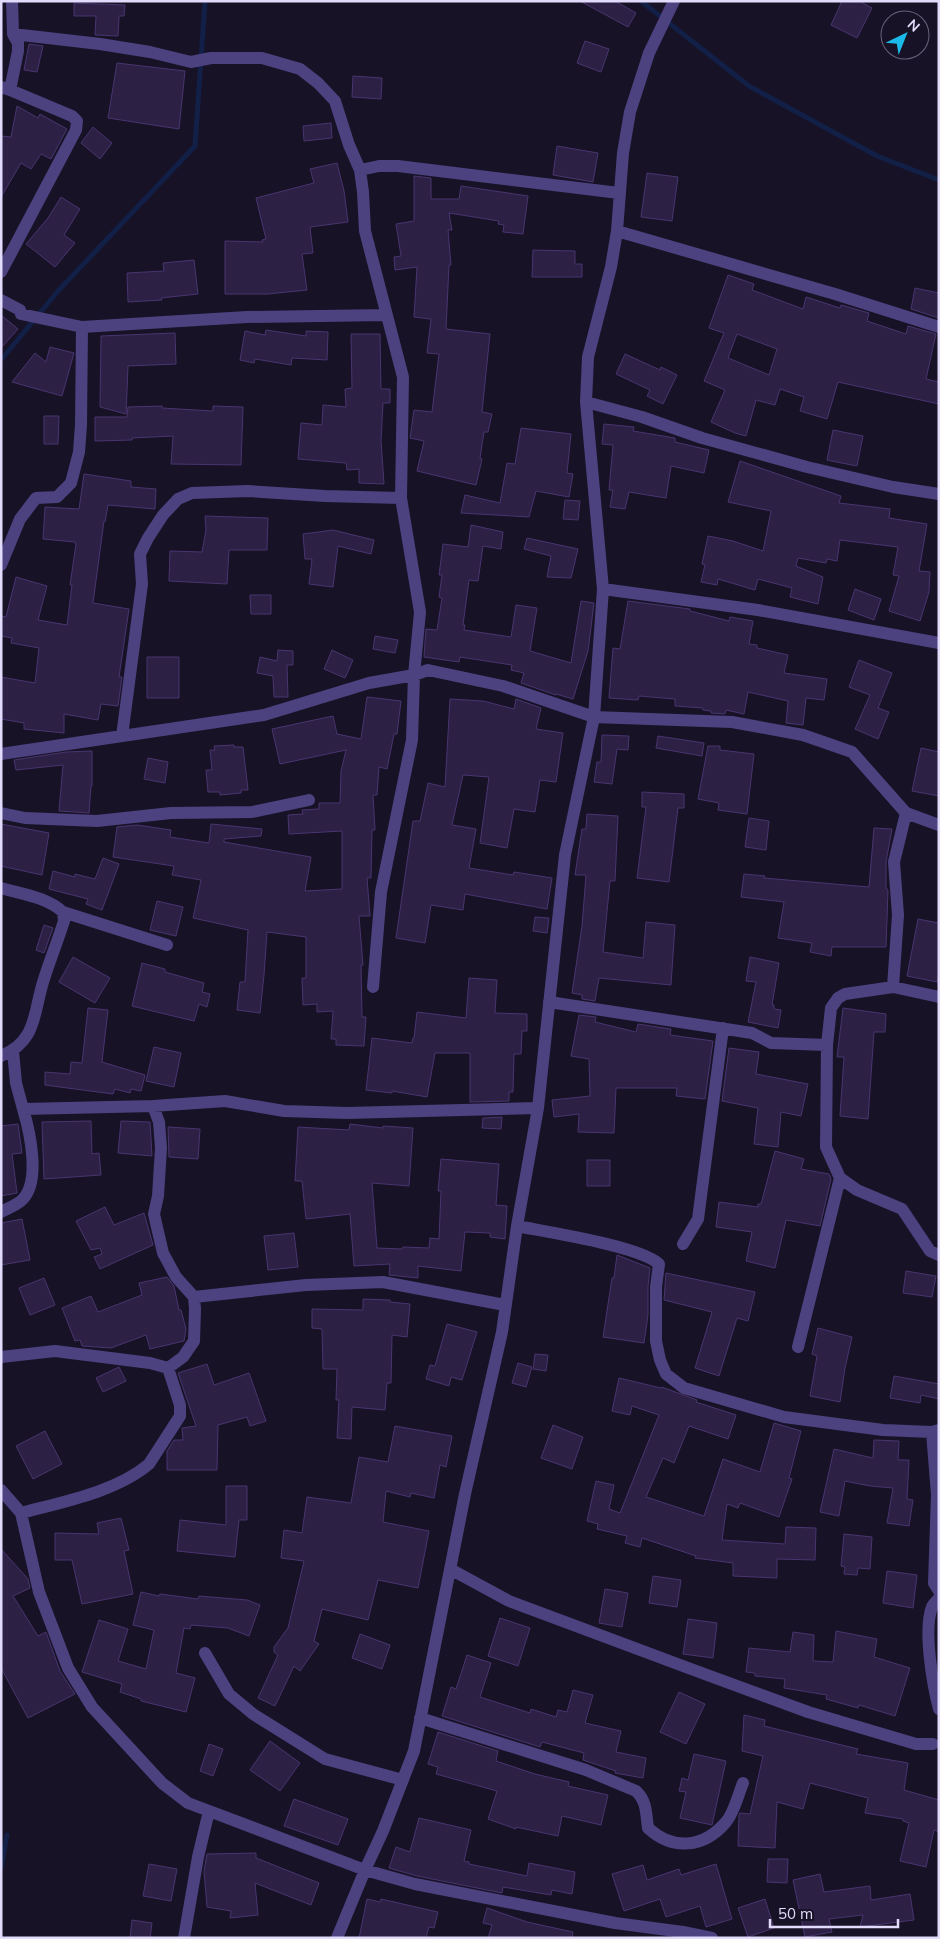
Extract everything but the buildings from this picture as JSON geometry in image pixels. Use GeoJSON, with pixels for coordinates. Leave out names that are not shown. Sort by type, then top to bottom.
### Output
{"type":"FeatureCollection","features":[{"type":"Feature","properties":{"kind":"street"},"geometry":{"type":"LineString","coordinates":[[1,272],[76,130],[77,121],[72,116],[6,89],[18,51],[18,43],[13,34],[12,1]]}},
{"type":"Feature","properties":{"kind":"street"},"geometry":{"type":"LineString","coordinates":[[337,1938],[364,1870],[383,1831],[414,1751],[450,1569],[502,1332],[517,1226],[538,1108],[565,855],[594,716],[603,589],[586,402],[588,357],[611,266],[617,231],[623,153],[630,112],[649,53],[672,4]]}},
{"type":"Feature","properties":{"kind":"street"},"geometry":{"type":"LineString","coordinates":[[13,34],[100,44],[150,52],[191,62],[207,59],[262,58],[300,69],[318,82],[335,102],[349,146],[360,170],[365,232],[403,377],[401,498],[420,612],[414,675],[412,740],[381,892],[373,987]]}},
{"type":"Feature","properties":{"kind":"street"},"geometry":{"type":"LineString","coordinates":[[360,170],[379,166],[398,166],[619,194]]}},
{"type":"Feature","properties":{"kind":"street"},"geometry":{"type":"LineString","coordinates":[[617,231],[835,294],[939,327]]}},
{"type":"Feature","properties":{"kind":"street"},"geometry":{"type":"LineString","coordinates":[[1,300],[20,310],[21,314],[82,327],[247,317],[386,315]]}},
{"type":"Feature","properties":{"kind":"street"},"geometry":{"type":"LineString","coordinates":[[1,565],[20,519],[36,498],[57,497],[71,484],[78,452],[81,425],[82,327]]}},
{"type":"Feature","properties":{"kind":"street"},"geometry":{"type":"LineString","coordinates":[[586,402],[642,417],[702,438],[807,467],[892,488],[939,494]]}},
{"type":"Feature","properties":{"kind":"street"},"geometry":{"type":"LineString","coordinates":[[122,736],[142,584],[140,554],[153,530],[178,499],[192,493],[248,491],[401,498]]}},
{"type":"Feature","properties":{"kind":"street"},"geometry":{"type":"LineString","coordinates":[[603,589],[758,610],[939,643]]}},
{"type":"Feature","properties":{"kind":"street"},"geometry":{"type":"LineString","coordinates":[[1,754],[264,715],[369,683],[414,675],[428,670],[503,686],[594,716],[732,722],[803,735],[852,752],[906,814],[939,825]]}},
{"type":"Feature","properties":{"kind":"street"},"geometry":{"type":"LineString","coordinates":[[1,813],[25,818],[97,821],[171,813],[252,812],[309,800]]}},
{"type":"Feature","properties":{"kind":"street"},"geometry":{"type":"LineString","coordinates":[[893,987],[898,914],[894,862],[906,814]]}},
{"type":"Feature","properties":{"kind":"street"},"geometry":{"type":"LineString","coordinates":[[1,888],[42,900],[56,906],[62,912],[167,945]]}},
{"type":"Feature","properties":{"kind":"street"},"geometry":{"type":"LineString","coordinates":[[1,1212],[22,1200],[28,1191],[32,1178],[28,1126],[7,1054],[28,1035],[36,1018],[44,980],[64,920],[62,912]]}},
{"type":"Feature","properties":{"kind":"street"},"geometry":{"type":"LineString","coordinates":[[939,996],[893,987],[845,994],[838,998],[832,1008],[827,1045],[826,1147],[840,1178],[857,1190],[902,1209],[930,1251],[939,1255]]}},
{"type":"Feature","properties":{"kind":"street"},"geometry":{"type":"LineString","coordinates":[[549,1002],[752,1033],[771,1043],[827,1045]]}},
{"type":"Feature","properties":{"kind":"street"},"geometry":{"type":"LineString","coordinates":[[683,1244],[698,1219],[723,1028]]}},
{"type":"Feature","properties":{"kind":"street"},"geometry":{"type":"LineString","coordinates":[[23,1110],[153,1106],[225,1101],[284,1111],[347,1113],[538,1108]]}},
{"type":"Feature","properties":{"kind":"street"},"geometry":{"type":"LineString","coordinates":[[153,1106],[159,1122],[161,1148],[158,1196],[154,1214],[163,1253],[176,1277],[194,1297],[194,1341],[183,1357],[168,1368]]}},
{"type":"Feature","properties":{"kind":"street"},"geometry":{"type":"LineString","coordinates":[[798,1347],[840,1178]]}},
{"type":"Feature","properties":{"kind":"street"},"geometry":{"type":"LineString","coordinates":[[517,1226],[627,1250],[653,1258],[659,1264],[656,1287],[656,1341],[660,1360],[666,1374],[684,1388],[784,1417],[883,1430],[935,1431],[937,1495],[934,1583],[939,1590]]}},
{"type":"Feature","properties":{"kind":"street"},"geometry":{"type":"LineString","coordinates":[[194,1297],[306,1285],[383,1282],[505,1305]]}},
{"type":"Feature","properties":{"kind":"street"},"geometry":{"type":"LineString","coordinates":[[1,1357],[55,1351],[150,1363],[168,1368]]}},
{"type":"Feature","properties":{"kind":"street"},"geometry":{"type":"LineString","coordinates":[[21,1513],[115,1484],[142,1470],[149,1464],[180,1416],[180,1406],[168,1368]]}},
{"type":"Feature","properties":{"kind":"street"},"geometry":{"type":"LineString","coordinates":[[1,1490],[21,1513],[39,1592],[68,1668],[92,1707],[162,1783],[188,1803],[364,1870],[415,1884],[615,1924],[683,1932],[712,1938]]}},
{"type":"Feature","properties":{"kind":"street"},"geometry":{"type":"LineString","coordinates":[[450,1569],[509,1601],[808,1712],[916,1744],[937,1745]]}},
{"type":"Feature","properties":{"kind":"street"},"geometry":{"type":"LineString","coordinates":[[939,1598],[932,1607],[929,1625],[932,1680],[939,1710]]}},
{"type":"Feature","properties":{"kind":"street"},"geometry":{"type":"LineString","coordinates":[[205,1653],[229,1694],[261,1719],[325,1759],[402,1780]]}},
{"type":"Feature","properties":{"kind":"street"},"geometry":{"type":"LineString","coordinates":[[420,1718],[586,1770],[636,1791],[645,1804],[648,1828],[657,1837],[673,1843],[704,1841],[714,1833],[727,1821],[743,1783]]}},
{"type":"Feature","properties":{"kind":"street"},"geometry":{"type":"LineString","coordinates":[[184,1938],[208,1811]]}},
{"type":"Feature","properties":{"kind":"waterway"},"geometry":{"type":"LineString","coordinates":[[1,360],[58,291],[195,146],[205,1]]}},
{"type":"Feature","properties":{"kind":"waterway"},"geometry":{"type":"LineString","coordinates":[[641,1],[749,86],[877,156],[939,180]]}},
{"type":"Feature","properties":{"kind":"waterway"},"geometry":{"type":"LineString","coordinates":[[1,1868],[7,1835]]}}]}
